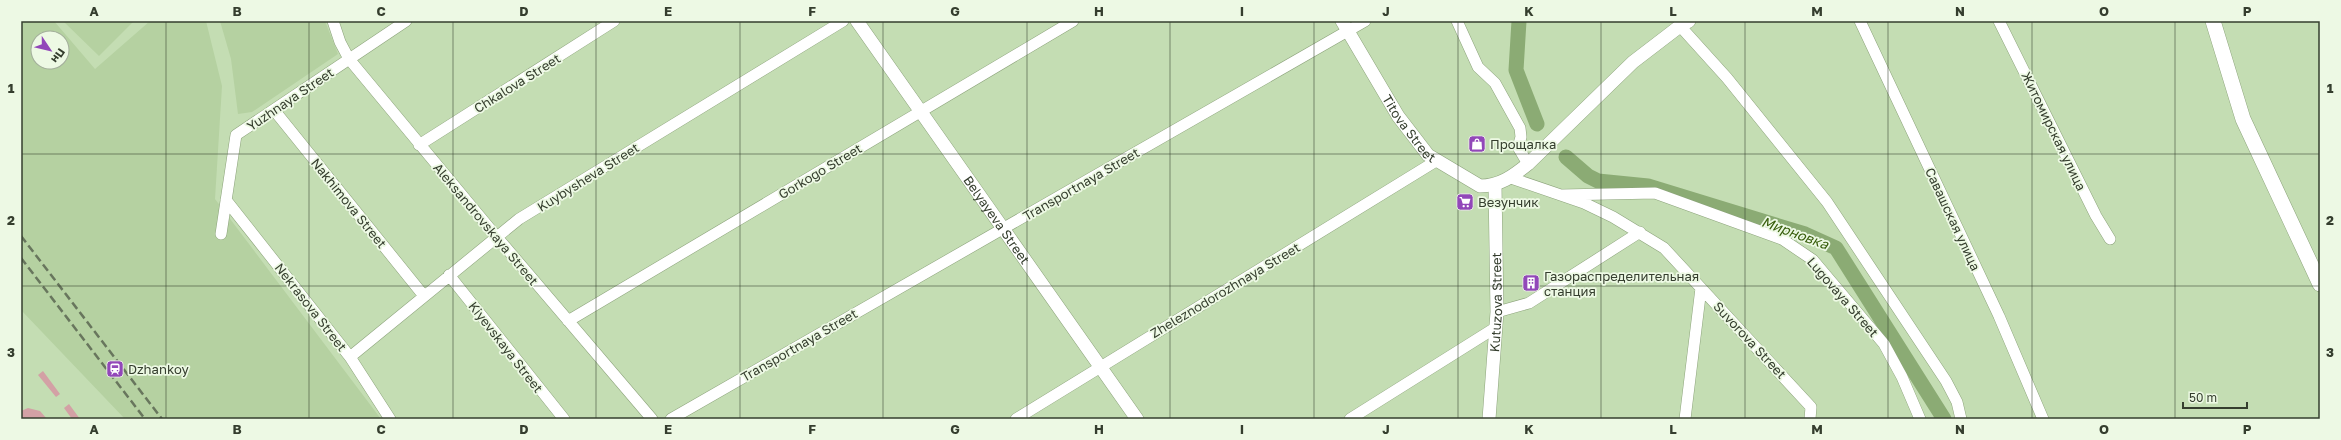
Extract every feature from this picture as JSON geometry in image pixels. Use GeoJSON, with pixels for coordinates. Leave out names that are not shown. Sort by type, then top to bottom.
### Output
{"type":"FeatureCollection","features":[{"type":"Feature","properties":{"kind":"highway"},"geometry":{"type":"LineString","coordinates":[[2213,21],[2243,119],[2320,284]]}},
{"type":"Feature","properties":{"kind":"main road","name":"Belyayeva Street"},"geometry":{"type":"LineString","coordinates":[[857,21],[1136,419]]}},
{"type":"Feature","properties":{"kind":"main road","name":"Titova Street"},"geometry":{"type":"LineString","coordinates":[[1345,26],[1398,116],[1428,155],[1480,186],[1495,185],[1511,178],[1528,164],[1633,62],[1684,23]]}},
{"type":"Feature","properties":{"kind":"main road","name":"Kutuzova Street"},"geometry":{"type":"LineString","coordinates":[[1489,419],[1497,312],[1495,185]]}},
{"type":"Feature","properties":{"kind":"street","name":"Aleksandrovskaya Street"},"geometry":{"type":"LineString","coordinates":[[333,21],[340,42],[349,59],[419,145],[652,419]]}},
{"type":"Feature","properties":{"kind":"street","name":"Yuzhnaya Street"},"geometry":{"type":"LineString","coordinates":[[221,234],[236,135],[406,21]]}},
{"type":"Feature","properties":{"kind":"street","name":"Chkalova Street"},"geometry":{"type":"LineString","coordinates":[[419,145],[614,21]]}},
{"type":"Feature","properties":{"kind":"street","name":"Kuybysheva Street"},"geometry":{"type":"LineString","coordinates":[[350,356],[496,236],[526,215],[843,21]]}},
{"type":"Feature","properties":{"kind":"street","name":"Gorkogo Street"},"geometry":{"type":"LineString","coordinates":[[568,321],[1072,21]]}},
{"type":"Feature","properties":{"kind":"street","name":"Transportnaya Street"},"geometry":{"type":"LineString","coordinates":[[671,419],[1002,228],[1335,40],[1345,26],[1365,21]]}},
{"type":"Feature","properties":{"kind":"street"},"geometry":{"type":"LineString","coordinates":[[1457,21],[1478,67],[1495,83],[1520,128],[1521,137],[1518,147],[1528,164]]}},
{"type":"Feature","properties":{"kind":"street","name":"Савашская улица"},"geometry":{"type":"LineString","coordinates":[[1860,21],[1999,316],[2043,419]]}},
{"type":"Feature","properties":{"kind":"street","name":"Житомирская улица"},"geometry":{"type":"LineString","coordinates":[[1999,21],[2096,216],[2110,239]]}},
{"type":"Feature","properties":{"kind":"street"},"geometry":{"type":"LineString","coordinates":[[1684,23],[1827,202],[1946,381],[1957,402],[1961,419]]}},
{"type":"Feature","properties":{"kind":"street","name":"Nakhimova Street"},"geometry":{"type":"LineString","coordinates":[[274,110],[424,296]]}},
{"type":"Feature","properties":{"kind":"street","name":"Zheleznodorozhnaya Street"},"geometry":{"type":"LineString","coordinates":[[1016,419],[1436,161]]}},
{"type":"Feature","properties":{"kind":"street","name":"Suvorova Street"},"geometry":{"type":"LineString","coordinates":[[1511,178],[1584,203],[1640,232],[1664,248],[1811,406],[1810,419]]}},
{"type":"Feature","properties":{"kind":"street","name":"Lugovaya Street"},"geometry":{"type":"LineString","coordinates":[[1561,195],[1655,193],[1782,238],[1813,260],[1884,344],[1902,377],[1920,419]]}},
{"type":"Feature","properties":{"kind":"street","name":"Nekrasova Street"},"geometry":{"type":"LineString","coordinates":[[226,200],[350,356],[390,419]]}},
{"type":"Feature","properties":{"kind":"street"},"geometry":{"type":"LineString","coordinates":[[1497,312],[1529,302],[1640,232]]}},
{"type":"Feature","properties":{"kind":"street","name":"Kiyevskaya Street"},"geometry":{"type":"LineString","coordinates":[[449,275],[564,419]]}},
{"type":"Feature","properties":{"kind":"street"},"geometry":{"type":"LineString","coordinates":[[1685,419],[1701,288]]}},
{"type":"Feature","properties":{"kind":"street"},"geometry":{"type":"LineString","coordinates":[[1350,419],[1495,328]]}},
{"type":"Feature","properties":{"kind":"shaded area"},"geometry":{"type":"Polygon","coordinates":[[[21,21],[54,21],[62,30],[30,30],[30,70],[70,70],[70,40],[95,69],[150,21],[206,21],[222,86],[215,199],[381,419],[125,419],[21,310],[21,21]]]}},
{"type":"Feature","properties":{"kind":"shaded area"},"geometry":{"type":"Polygon","coordinates":[[[63,21],[134,21],[99,56],[63,21]]]}},
{"type":"Feature","properties":{"kind":"shaded area"},"geometry":{"type":"Polygon","coordinates":[[[220,21],[325,21],[338,54],[252,112],[238,114],[231,59],[220,21]]]}},
{"type":"Feature","properties":{"kind":"shaded area"},"geometry":{"type":"Polygon","coordinates":[[[43,371],[60,394],[56,397],[38,375],[43,371]]]}},
{"type":"Feature","properties":{"kind":"shaded area"},"geometry":{"type":"Polygon","coordinates":[[[69,404],[80,419],[72,419],[64,408],[69,404]]]}},
{"type":"Feature","properties":{"kind":"shaded area"},"geometry":{"type":"Polygon","coordinates":[[[28,408],[40,411],[47,419],[21,419],[21,411],[28,408]]]}},
{"type":"Feature","properties":{"kind":"waterway","name":"Мирновка"},"geometry":{"type":"LineString","coordinates":[[1519,21],[1516,70],[1537,124]]}},
{"type":"Feature","properties":{"kind":"waterway","name":"Мирновка"},"geometry":{"type":"LineString","coordinates":[[1566,157],[1588,176],[1598,181],[1648,186],[1805,234],[1836,248],[1944,419]]}},
{"type":"Feature","properties":{"kind":"railway"},"geometry":{"type":"LineString","coordinates":[[21,236],[162,419]]}},
{"type":"Feature","properties":{"kind":"railway"},"geometry":{"type":"LineString","coordinates":[[21,258],[145,419]]}},
{"type":"Feature","properties":{"kind":"place","name":"Прощалка"},"geometry":{"type":"Point","coordinates":[1477,144]}},
{"type":"Feature","properties":{"kind":"place","name":"Везунчик"},"geometry":{"type":"Point","coordinates":[1465,202]}},
{"type":"Feature","properties":{"kind":"place","name":"Газораспределительная станция"},"geometry":{"type":"Point","coordinates":[1531,283]}},
{"type":"Feature","properties":{"kind":"place","name":"Dzhankoy"},"geometry":{"type":"Point","coordinates":[115,369]}}]}
